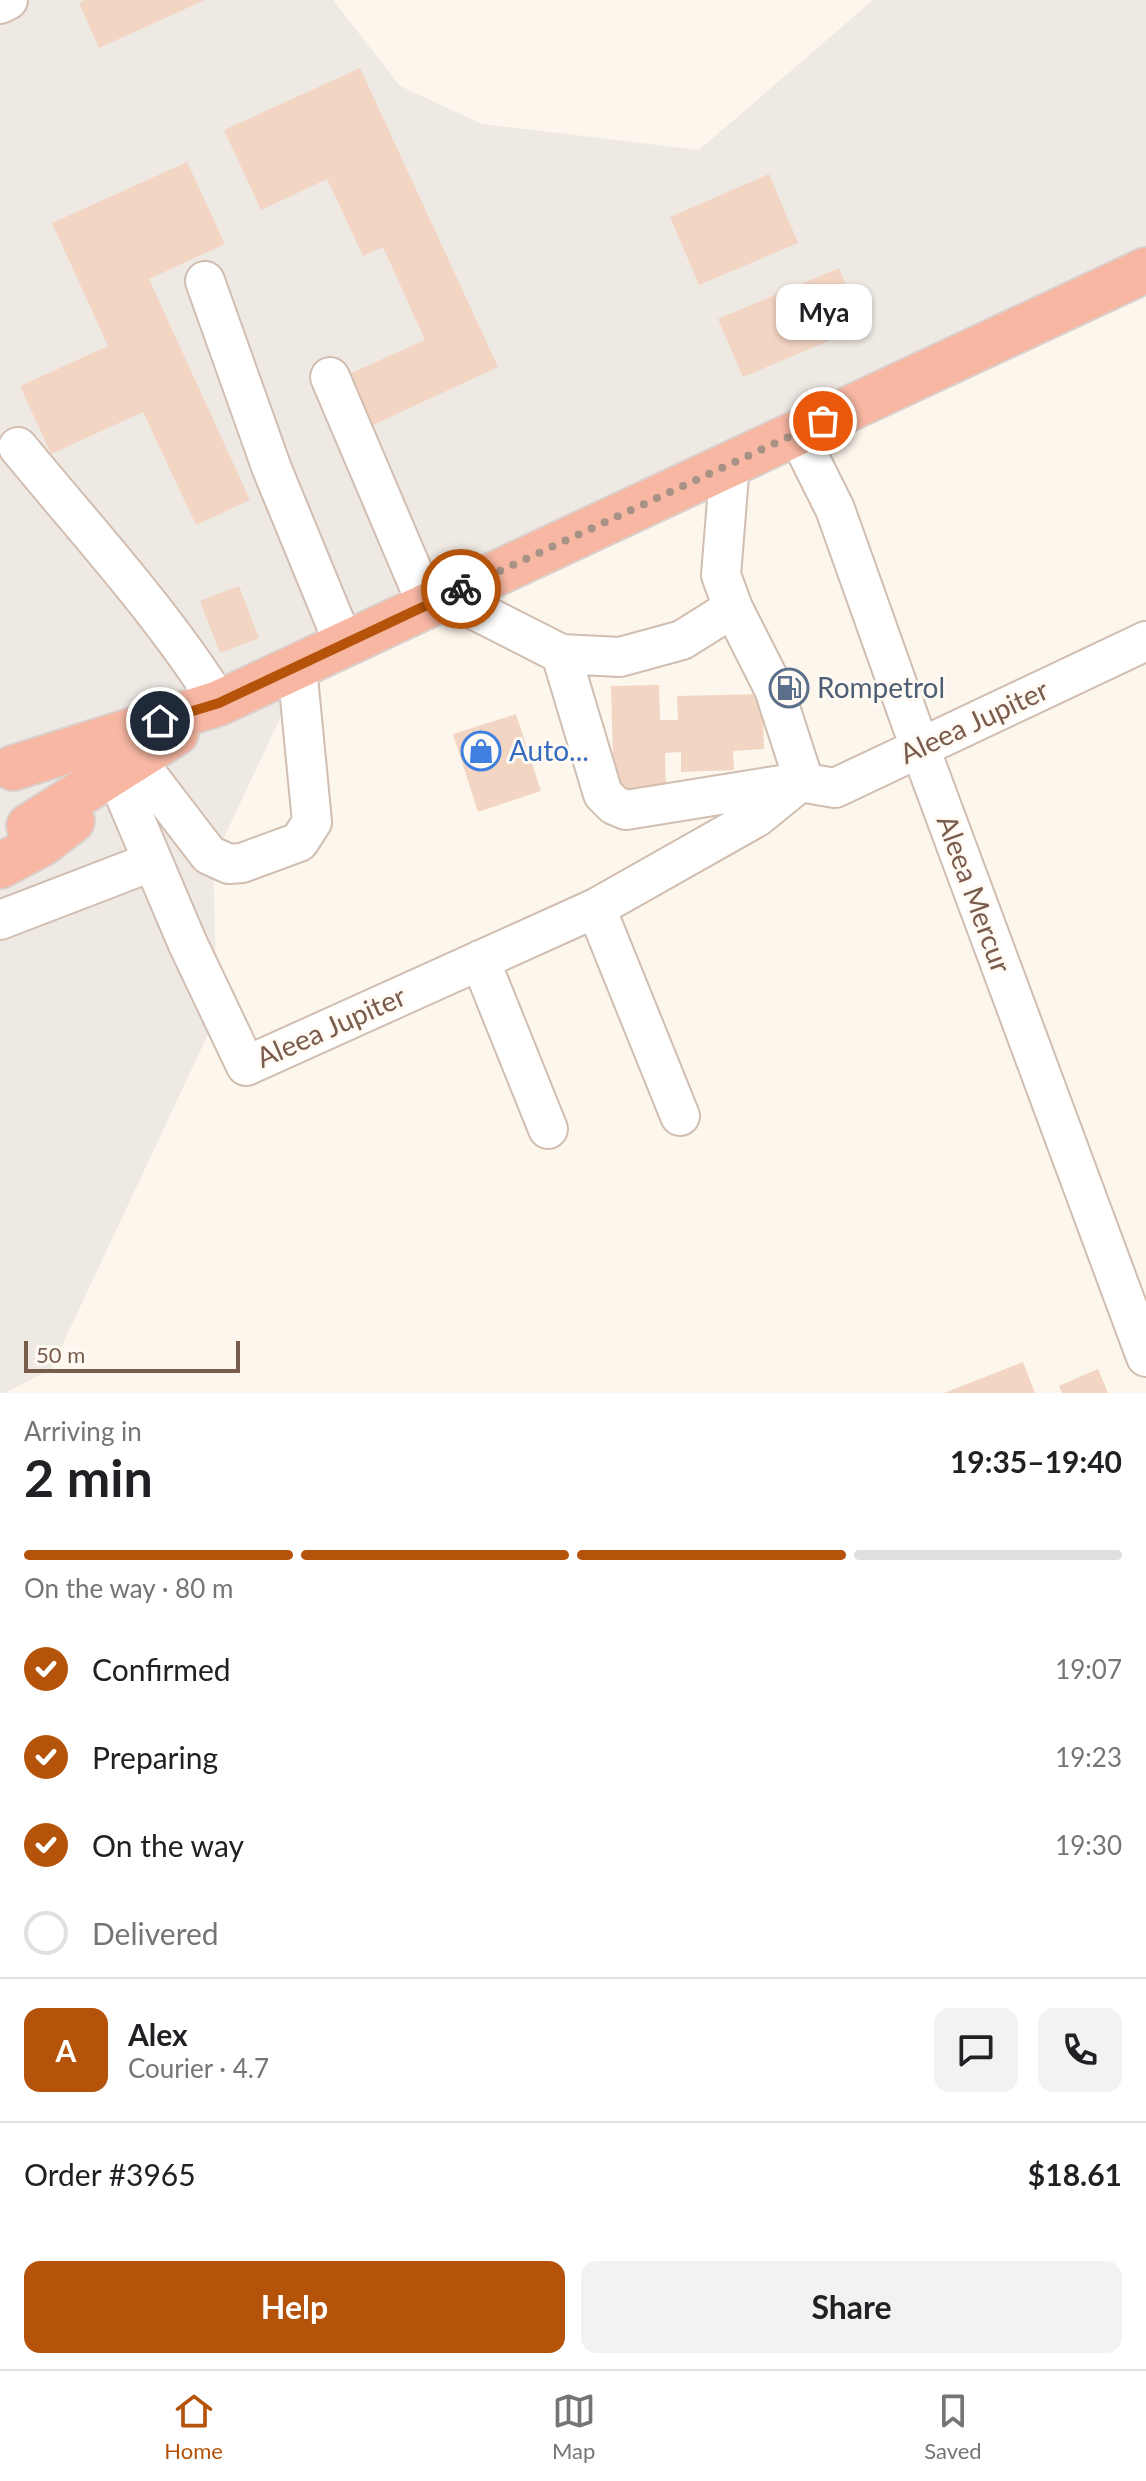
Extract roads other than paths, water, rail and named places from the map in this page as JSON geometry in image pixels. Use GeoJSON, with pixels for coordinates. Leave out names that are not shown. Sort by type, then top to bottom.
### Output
{"type":"FeatureCollection","features":[{"type":"Feature","properties":{"kind":"highway"},"geometry":{"type":"LineString","coordinates":[[6,765],[219,703],[1146,270]]}},
{"type":"Feature","properties":{"kind":"highway"},"geometry":{"type":"LineString","coordinates":[[0,866],[43,843],[219,703]]}},
{"type":"Feature","properties":{"kind":"highway"},"geometry":{"type":"LineString","coordinates":[[15,838],[142,763]]}},
{"type":"Feature","properties":{"kind":"highway"},"geometry":{"type":"LineString","coordinates":[[6,765],[25,781],[33,798],[15,838]]}},
{"type":"Feature","properties":{"kind":"street"},"geometry":{"type":"LineString","coordinates":[[0,4],[8,0]]}},
{"type":"Feature","properties":{"kind":"street"},"geometry":{"type":"LineString","coordinates":[[205,281],[272,469],[344,644]]}},
{"type":"Feature","properties":{"kind":"street"},"geometry":{"type":"LineString","coordinates":[[330,377],[437,600],[561,654],[620,657],[682,640],[733,608]]}},
{"type":"Feature","properties":{"kind":"street","name":"Aleea Mercur"},"geometry":{"type":"LineString","coordinates":[[797,433],[835,509],[920,748],[1146,1357]]}},
{"type":"Feature","properties":{"kind":"street"},"geometry":{"type":"LineString","coordinates":[[18,447],[154,611],[190,657],[219,703]]}},
{"type":"Feature","properties":{"kind":"street"},"geometry":{"type":"LineString","coordinates":[[730,463],[721,575],[733,608],[774,689],[800,769],[800,782]]}},
{"type":"Feature","properties":{"kind":"street","name":"Aleea Jupiter"},"geometry":{"type":"LineString","coordinates":[[561,654],[603,794],[614,805],[626,810],[800,782],[835,788],[1146,641]]}},
{"type":"Feature","properties":{"kind":"street"},"geometry":{"type":"LineString","coordinates":[[142,763],[209,855],[229,864],[242,863],[299,842],[312,822],[297,667]]}},
{"type":"Feature","properties":{"kind":"street","name":"Aleea Jupiter"},"geometry":{"type":"LineString","coordinates":[[142,763],[151,862],[246,1066],[601,904],[757,817],[800,782]]}},
{"type":"Feature","properties":{"kind":"street"},"geometry":{"type":"LineString","coordinates":[[0,920],[151,862]]}},
{"type":"Feature","properties":{"kind":"street"},"geometry":{"type":"LineString","coordinates":[[601,904],[680,1116]]}},
{"type":"Feature","properties":{"kind":"street"},"geometry":{"type":"LineString","coordinates":[[480,960],[548,1129]]}},
{"type":"Feature","properties":{"kind":"place","name":"Mya"},"geometry":{"type":"Point","coordinates":[823,421]}},
{"type":"Feature","properties":{"kind":"place","name":"Rompetrol"},"geometry":{"type":"Point","coordinates":[789,688]}},
{"type":"Feature","properties":{"kind":"place","name":"Auto..."},"geometry":{"type":"Point","coordinates":[481,751]}}]}
